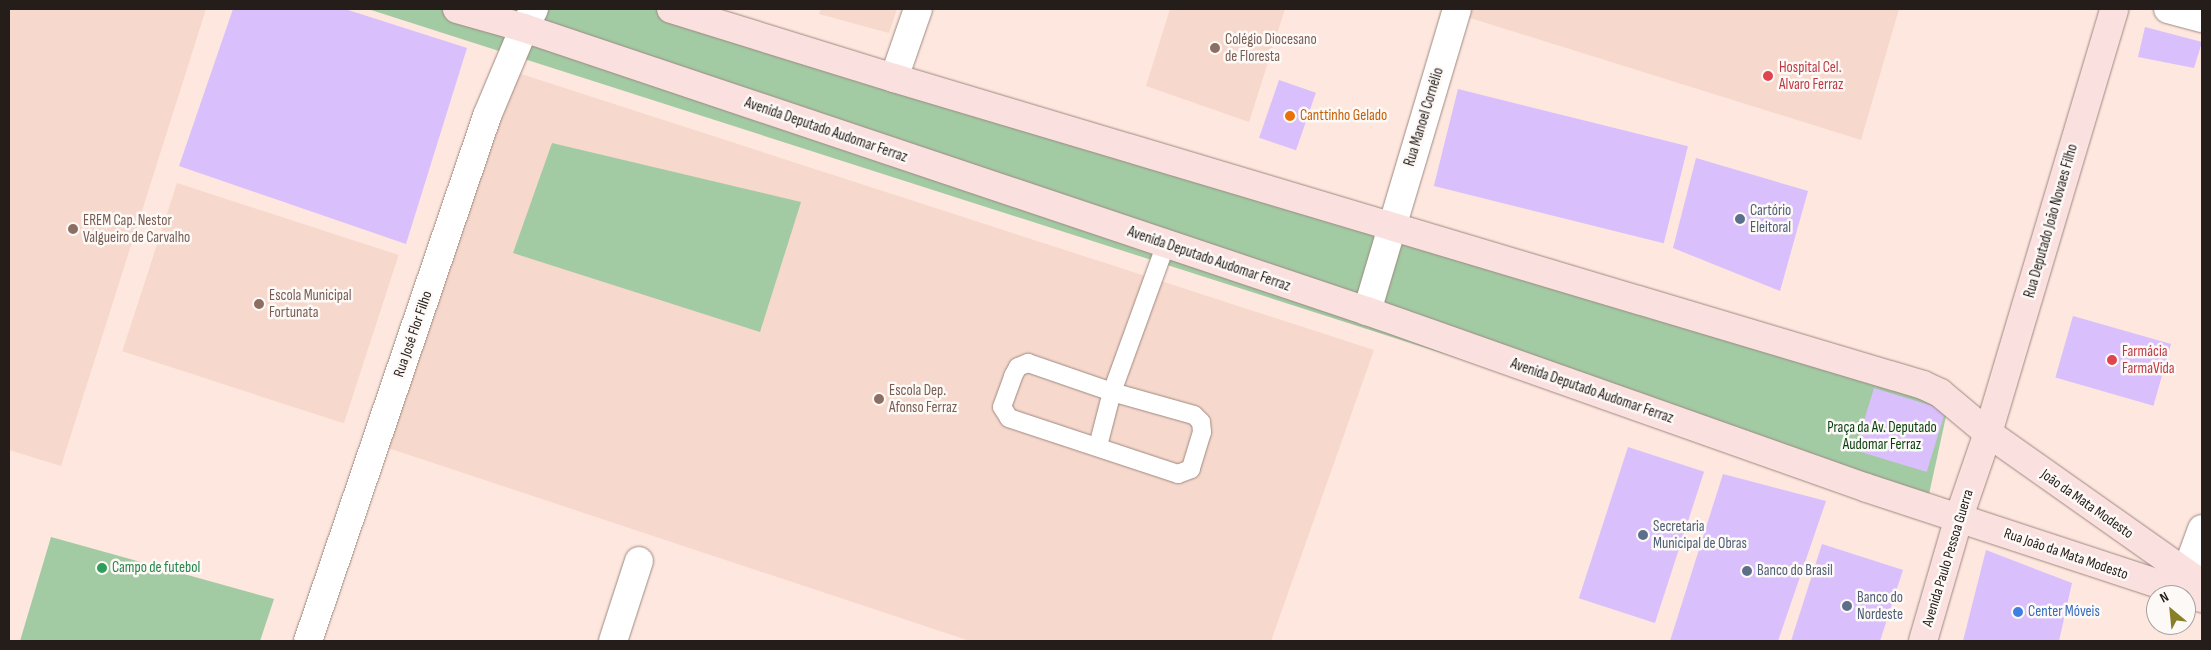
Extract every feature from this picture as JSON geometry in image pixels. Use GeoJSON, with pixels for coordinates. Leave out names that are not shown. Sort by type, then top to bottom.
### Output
{"type":"FeatureCollection","features":[{"type":"Feature","properties":{"kind":"street","name":"Avenida Deputado Audomar Ferraz"},"geometry":{"type":"LineString","coordinates":[[457,9],[529,19],[1166,244],[1367,312],[1867,488],[1959,518]]}},
{"type":"Feature","properties":{"kind":"street"},"geometry":{"type":"LineString","coordinates":[[671,9],[894,78],[1391,224],[1923,385],[1958,405],[1988,433]]}},
{"type":"Feature","properties":{"kind":"street"},"geometry":{"type":"LineString","coordinates":[[894,78],[918,9]]}},
{"type":"Feature","properties":{"kind":"street","name":"Rua Manoel Cornélio"},"geometry":{"type":"LineString","coordinates":[[1367,312],[1391,224],[1457,9]]}},
{"type":"Feature","properties":{"kind":"street","name":"Rua Deputado João Novaes Filho"},"geometry":{"type":"LineString","coordinates":[[1974,474],[1988,433],[2114,9]]}},
{"type":"Feature","properties":{"kind":"street"},"geometry":{"type":"LineString","coordinates":[[2168,9],[2202,18]]}},
{"type":"Feature","properties":{"kind":"street","name":"Rua José Flor Filho"},"geometry":{"type":"LineString","coordinates":[[308,641],[487,116],[529,19]]}},
{"type":"Feature","properties":{"kind":"street","name":"João da Mata Modesto"},"geometry":{"type":"LineString","coordinates":[[1988,433],[2189,585]]}},
{"type":"Feature","properties":{"kind":"street","name":"Avenida Paulo Pessoa Guerra"},"geometry":{"type":"LineString","coordinates":[[1923,641],[1974,474]]}},
{"type":"Feature","properties":{"kind":"street","name":"Rua João da Mata Modesto"},"geometry":{"type":"LineString","coordinates":[[1959,518],[2185,585]]}},
{"type":"Feature","properties":{"kind":"street"},"geometry":{"type":"LineString","coordinates":[[2192,585],[2202,529]]}},
{"type":"Feature","properties":{"kind":"street"},"geometry":{"type":"LineString","coordinates":[[613,641],[639,561]]}},
{"type":"Feature","properties":{"kind":"lane"},"geometry":{"type":"LineString","coordinates":[[1098,446],[1112,392],[1166,244]]}},
{"type":"Feature","properties":{"kind":"lane"},"geometry":{"type":"LineString","coordinates":[[1028,363],[1112,392],[1194,415],[1201,422],[1202,432],[1191,469],[1178,474],[1098,446],[1009,418],[1002,407],[1015,370],[1028,363]]}},
{"type":"Feature","properties":{"kind":"shaded area","name":"EREM Cap. Nestor Valgueiro de Carvalho"},"geometry":{"type":"Polygon","coordinates":[[[9,9],[206,9],[61,466],[9,450],[9,9]]]}},
{"type":"Feature","properties":{"kind":"shaded area"},"geometry":{"type":"Polygon","coordinates":[[[821,9],[897,9],[889,33],[819,14],[821,9]]]}},
{"type":"Feature","properties":{"kind":"shaded area","name":"Colégio Diocesano de Floresta"},"geometry":{"type":"Polygon","coordinates":[[[1170,9],[1285,9],[1249,122],[1146,86],[1170,9]]]}},
{"type":"Feature","properties":{"kind":"shaded area","name":"Hospital Cel. Alvaro Ferraz"},"geometry":{"type":"Polygon","coordinates":[[[1455,9],[1899,9],[1861,140],[1454,13],[1455,9]]]}},
{"type":"Feature","properties":{"kind":"shaded area","name":"Escola Dep. Afonso Ferraz"},"geometry":{"type":"Polygon","coordinates":[[[515,72],[1374,350],[1271,641],[970,641],[385,447],[515,72]]]}},
{"type":"Feature","properties":{"kind":"shaded area","name":"Escola Municipal Fortunata"},"geometry":{"type":"Polygon","coordinates":[[[177,183],[399,255],[344,423],[122,351],[177,183]]]}},
{"type":"Feature","properties":{"kind":"green space","name":"Praça da Av. Deputado Audomar Ferraz"},"geometry":{"type":"Polygon","coordinates":[[[368,9],[707,9],[1950,398],[1926,508],[368,9]]]}},
{"type":"Feature","properties":{"kind":"green space"},"geometry":{"type":"Polygon","coordinates":[[[552,143],[801,202],[760,332],[513,253],[552,143]]]}},
{"type":"Feature","properties":{"kind":"green space","name":"Campo de futebol"},"geometry":{"type":"Polygon","coordinates":[[[51,537],[274,599],[260,641],[20,641],[51,537]]]}},
{"type":"Feature","properties":{"kind":"building"},"geometry":{"type":"Polygon","coordinates":[[[233,9],[345,9],[467,48],[406,244],[179,166],[233,9]]]}},
{"type":"Feature","properties":{"kind":"building"},"geometry":{"type":"Polygon","coordinates":[[[2145,27],[2202,42],[2194,68],[2138,57],[2145,27]]]}},
{"type":"Feature","properties":{"kind":"building","name":"Canttinho Gelado"},"geometry":{"type":"Polygon","coordinates":[[[1279,80],[1316,93],[1296,150],[1259,138],[1279,80]]]}},
{"type":"Feature","properties":{"kind":"building"},"geometry":{"type":"Polygon","coordinates":[[[1458,89],[1688,146],[1664,243],[1434,186],[1458,89]]]}},
{"type":"Feature","properties":{"kind":"building","name":"Cartório Eleitoral"},"geometry":{"type":"Polygon","coordinates":[[[1696,158],[1808,191],[1780,291],[1673,248],[1696,158]]]}},
{"type":"Feature","properties":{"kind":"building","name":"Farmácia FarmaVida"},"geometry":{"type":"Polygon","coordinates":[[[2073,316],[2171,344],[2153,406],[2055,378],[2073,316]]]}},
{"type":"Feature","properties":{"kind":"building"},"geometry":{"type":"Polygon","coordinates":[[[1874,388],[1946,410],[1927,472],[1855,450],[1874,388]]]}},
{"type":"Feature","properties":{"kind":"building","name":"Secretaria Municipal de Obras"},"geometry":{"type":"Polygon","coordinates":[[[1628,447],[1704,472],[1655,623],[1579,598],[1628,447]]]}},
{"type":"Feature","properties":{"kind":"building","name":"Banco do Brasil"},"geometry":{"type":"Polygon","coordinates":[[[1723,474],[1826,501],[1778,641],[1670,641],[1723,474]]]}},
{"type":"Feature","properties":{"kind":"building","name":"Banco do Nordeste"},"geometry":{"type":"Polygon","coordinates":[[[1822,544],[1903,570],[1880,641],[1791,641],[1822,544]]]}},
{"type":"Feature","properties":{"kind":"building","name":"Center Móveis"},"geometry":{"type":"Polygon","coordinates":[[[1986,550],[2072,583],[2059,641],[1963,641],[1986,550]]]}},
{"type":"Feature","properties":{"kind":"place","name":"Colégio Diocesano de Floresta"},"geometry":{"type":"Point","coordinates":[1215,48]}},
{"type":"Feature","properties":{"kind":"place","name":"Hospital Cel. Alvaro Ferraz"},"geometry":{"type":"Point","coordinates":[1768,76]}},
{"type":"Feature","properties":{"kind":"place","name":"Canttinho Gelado"},"geometry":{"type":"Point","coordinates":[1290,116]}},
{"type":"Feature","properties":{"kind":"place","name":"Cartório Eleitoral"},"geometry":{"type":"Point","coordinates":[1740,219]}},
{"type":"Feature","properties":{"kind":"place","name":"EREM Cap. Nestor Valgueiro de Carvalho"},"geometry":{"type":"Point","coordinates":[73,229]}},
{"type":"Feature","properties":{"kind":"place","name":"Escola Municipal Fortunata"},"geometry":{"type":"Point","coordinates":[259,304]}},
{"type":"Feature","properties":{"kind":"place","name":"Farmácia FarmaVida"},"geometry":{"type":"Point","coordinates":[2112,360]}},
{"type":"Feature","properties":{"kind":"place","name":"Escola Dep. Afonso Ferraz"},"geometry":{"type":"Point","coordinates":[879,399]}},
{"type":"Feature","properties":{"kind":"place","name":"Secretaria Municipal de Obras"},"geometry":{"type":"Point","coordinates":[1643,535]}},
{"type":"Feature","properties":{"kind":"place","name":"Campo de futebol"},"geometry":{"type":"Point","coordinates":[102,568]}},
{"type":"Feature","properties":{"kind":"place","name":"Banco do Brasil"},"geometry":{"type":"Point","coordinates":[1747,571]}},
{"type":"Feature","properties":{"kind":"place","name":"Banco do Nordeste"},"geometry":{"type":"Point","coordinates":[1847,606]}},
{"type":"Feature","properties":{"kind":"place","name":"Center Móveis"},"geometry":{"type":"Point","coordinates":[2018,612]}}]}
